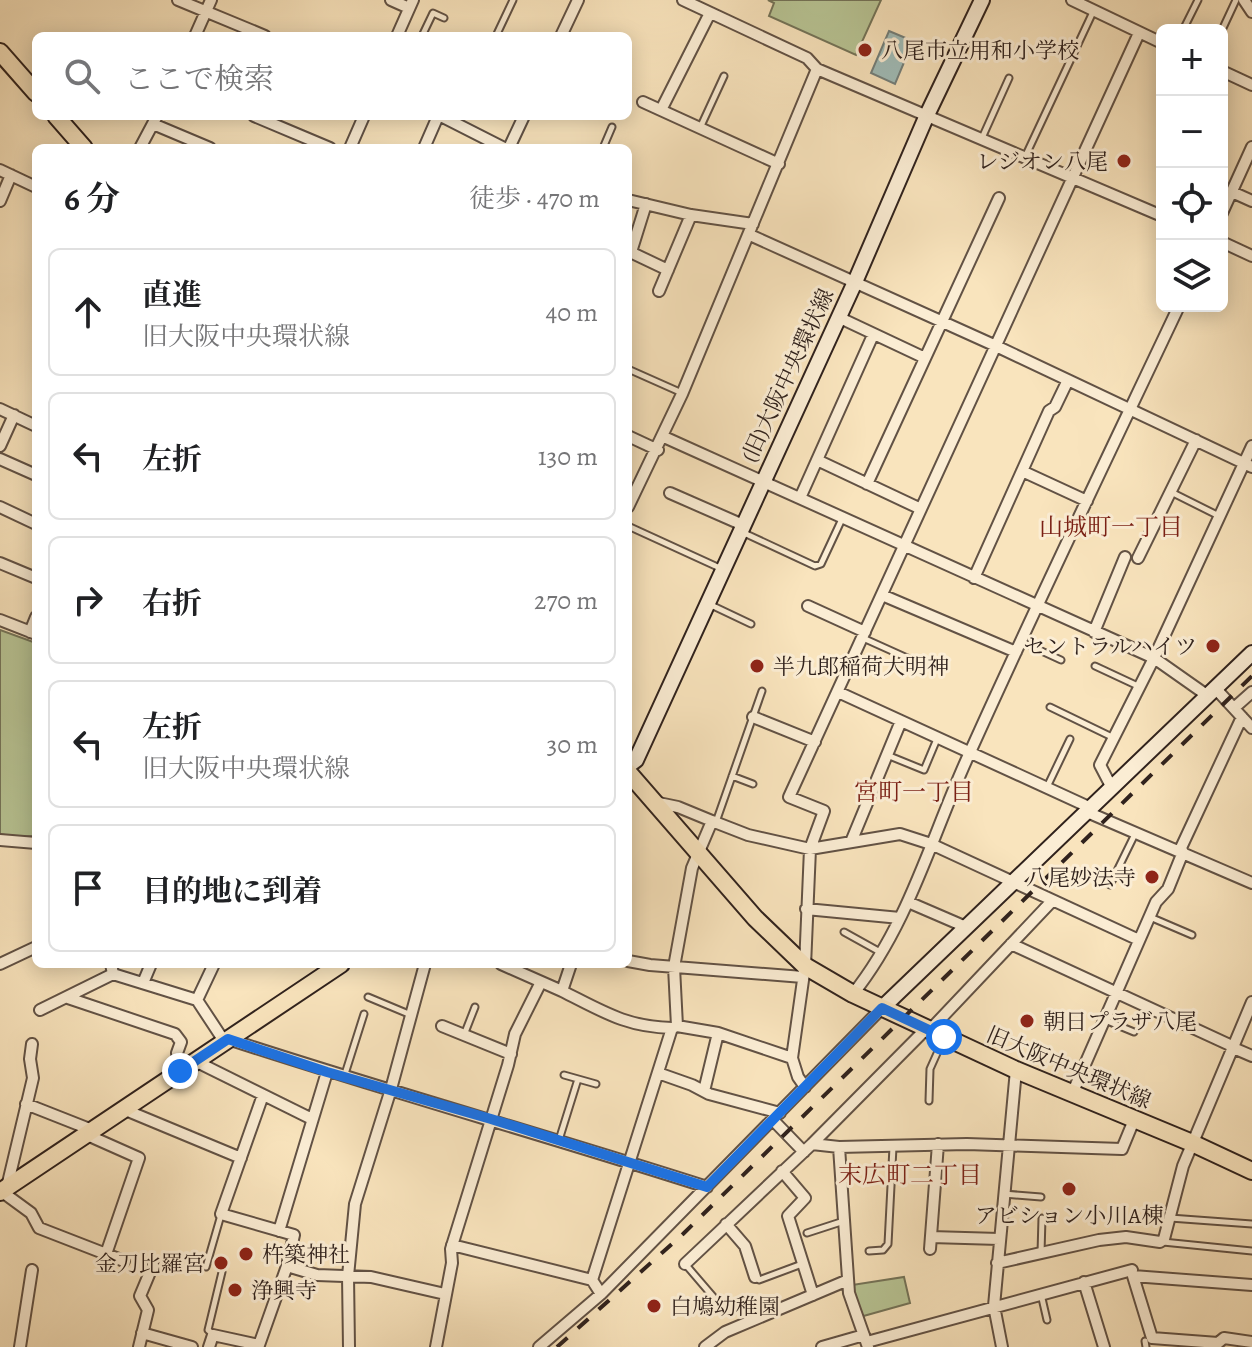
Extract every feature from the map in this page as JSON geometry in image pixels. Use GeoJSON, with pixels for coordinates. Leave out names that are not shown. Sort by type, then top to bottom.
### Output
{"type":"FeatureCollection","features":[{"type":"Feature","properties":{"kind":"main road"},"geometry":{"type":"LineString","coordinates":[[0,52],[32,88]]}},
{"type":"Feature","properties":{"kind":"main road"},"geometry":{"type":"LineString","coordinates":[[60,120],[80,144]]}},
{"type":"Feature","properties":{"kind":"main road","name":"旧大阪中央環状線"},"geometry":{"type":"LineString","coordinates":[[632,774],[804,971],[1016,1070],[1252,1171]]}},
{"type":"Feature","properties":{"kind":"main road"},"geometry":{"type":"LineString","coordinates":[[3,1190],[335,968]]}},
{"type":"Feature","properties":{"kind":"street"},"geometry":{"type":"LineString","coordinates":[[178,0],[208,5],[258,32]]}},
{"type":"Feature","properties":{"kind":"street"},"geometry":{"type":"LineString","coordinates":[[391,0],[411,4],[399,32]]}},
{"type":"Feature","properties":{"kind":"street"},"geometry":{"type":"LineString","coordinates":[[563,32],[578,0]]}},
{"type":"Feature","properties":{"kind":"street"},"geometry":{"type":"LineString","coordinates":[[683,0],[807,58],[817,69],[1156,213]]}},
{"type":"Feature","properties":{"kind":"street","name":"(旧)大阪中央環状線"},"geometry":{"type":"LineString","coordinates":[[632,764],[982,0]]}},
{"type":"Feature","properties":{"kind":"street"},"geometry":{"type":"LineString","coordinates":[[1072,0],[1156,40]]}},
{"type":"Feature","properties":{"kind":"street"},"geometry":{"type":"LineString","coordinates":[[1244,0],[1252,12]]}},
{"type":"Feature","properties":{"kind":"street"},"geometry":{"type":"LineString","coordinates":[[197,32],[208,5]]}},
{"type":"Feature","properties":{"kind":"street"},"geometry":{"type":"LineString","coordinates":[[661,110],[710,13]]}},
{"type":"Feature","properties":{"kind":"street"},"geometry":{"type":"LineString","coordinates":[[805,1087],[792,1058],[804,971],[810,849],[824,811],[789,797],[1139,33]]}},
{"type":"Feature","properties":{"kind":"street"},"geometry":{"type":"LineString","coordinates":[[632,492],[664,437],[817,69]]}},
{"type":"Feature","properties":{"kind":"street"},"geometry":{"type":"LineString","coordinates":[[1228,74],[1252,85]]}},
{"type":"Feature","properties":{"kind":"street"},"geometry":{"type":"LineString","coordinates":[[643,102],[779,164]]}},
{"type":"Feature","properties":{"kind":"street"},"geometry":{"type":"LineString","coordinates":[[142,144],[155,120],[202,144]]}},
{"type":"Feature","properties":{"kind":"street"},"geometry":{"type":"LineString","coordinates":[[264,120],[320,144]]}},
{"type":"Feature","properties":{"kind":"street"},"geometry":{"type":"LineString","coordinates":[[352,144],[362,120]]}},
{"type":"Feature","properties":{"kind":"street"},"geometry":{"type":"LineString","coordinates":[[426,144],[438,120]]}},
{"type":"Feature","properties":{"kind":"street"},"geometry":{"type":"LineString","coordinates":[[457,120],[500,144]]}},
{"type":"Feature","properties":{"kind":"street"},"geometry":{"type":"LineString","coordinates":[[509,144],[522,120]]}},
{"type":"Feature","properties":{"kind":"street"},"geometry":{"type":"LineString","coordinates":[[1228,200],[1252,147]]}},
{"type":"Feature","properties":{"kind":"street"},"geometry":{"type":"LineString","coordinates":[[0,170],[32,185]]}},
{"type":"Feature","properties":{"kind":"street"},"geometry":{"type":"LineString","coordinates":[[0,201],[11,175]]}},
{"type":"Feature","properties":{"kind":"street"},"geometry":{"type":"LineString","coordinates":[[1232,192],[1252,201]]}},
{"type":"Feature","properties":{"kind":"street"},"geometry":{"type":"LineString","coordinates":[[867,484],[999,198]]}},
{"type":"Feature","properties":{"kind":"street"},"geometry":{"type":"LineString","coordinates":[[632,201],[752,230],[855,282],[1248,465]]}},
{"type":"Feature","properties":{"kind":"street"},"geometry":{"type":"LineString","coordinates":[[632,246],[646,204]]}},
{"type":"Feature","properties":{"kind":"street"},"geometry":{"type":"LineString","coordinates":[[659,291],[691,215]]}},
{"type":"Feature","properties":{"kind":"street"},"geometry":{"type":"LineString","coordinates":[[1228,245],[1252,256]]}},
{"type":"Feature","properties":{"kind":"street"},"geometry":{"type":"LineString","coordinates":[[632,253],[668,270]]}},
{"type":"Feature","properties":{"kind":"street"},"geometry":{"type":"LineString","coordinates":[[853,994],[868,974],[908,902],[969,752],[1176,312]]}},
{"type":"Feature","properties":{"kind":"street"},"geometry":{"type":"LineString","coordinates":[[838,317],[925,358]]}},
{"type":"Feature","properties":{"kind":"street"},"geometry":{"type":"LineString","coordinates":[[800,498],[873,335]]}},
{"type":"Feature","properties":{"kind":"street"},"geometry":{"type":"LineString","coordinates":[[974,578],[1049,411],[1055,407],[1068,380]]}},
{"type":"Feature","properties":{"kind":"street"},"geometry":{"type":"LineString","coordinates":[[0,409],[32,424]]}},
{"type":"Feature","properties":{"kind":"street"},"geometry":{"type":"LineString","coordinates":[[0,446],[14,415]]}},
{"type":"Feature","properties":{"kind":"street"},"geometry":{"type":"LineString","coordinates":[[664,437],[1154,658],[1212,692],[1234,708],[1252,728]]}},
{"type":"Feature","properties":{"kind":"street"},"geometry":{"type":"LineString","coordinates":[[632,438],[658,450]]}},
{"type":"Feature","properties":{"kind":"street"},"geometry":{"type":"LineString","coordinates":[[1138,558],[1196,440]]}},
{"type":"Feature","properties":{"kind":"street"},"geometry":{"type":"LineString","coordinates":[[1112,788],[1100,765],[1220,516],[1248,465],[1252,446]]}},
{"type":"Feature","properties":{"kind":"street"},"geometry":{"type":"LineString","coordinates":[[0,459],[32,473]]}},
{"type":"Feature","properties":{"kind":"street"},"geometry":{"type":"LineString","coordinates":[[817,460],[921,509]]}},
{"type":"Feature","properties":{"kind":"street"},"geometry":{"type":"LineString","coordinates":[[1022,471],[1087,501]]}},
{"type":"Feature","properties":{"kind":"street"},"geometry":{"type":"LineString","coordinates":[[670,493],[741,528]]}},
{"type":"Feature","properties":{"kind":"street"},"geometry":{"type":"LineString","coordinates":[[0,507],[32,522]]}},
{"type":"Feature","properties":{"kind":"street"},"geometry":{"type":"LineString","coordinates":[[1094,632],[1125,557]]}},
{"type":"Feature","properties":{"kind":"street"},"geometry":{"type":"LineString","coordinates":[[0,563],[32,576]]}},
{"type":"Feature","properties":{"kind":"street"},"geometry":{"type":"LineString","coordinates":[[882,595],[1019,647]]}},
{"type":"Feature","properties":{"kind":"street"},"geometry":{"type":"LineString","coordinates":[[808,606],[864,635]]}},
{"type":"Feature","properties":{"kind":"street"},"geometry":{"type":"LineString","coordinates":[[0,620],[32,633]]}},
{"type":"Feature","properties":{"kind":"street"},"geometry":{"type":"LineString","coordinates":[[539,1347],[601,1294],[882,1008],[1252,653]]}},
{"type":"Feature","properties":{"kind":"street"},"geometry":{"type":"LineString","coordinates":[[838,692],[1252,883]]}},
{"type":"Feature","properties":{"kind":"street"},"geometry":{"type":"LineString","coordinates":[[1234,708],[1252,692]]}},
{"type":"Feature","properties":{"kind":"street"},"geometry":{"type":"LineString","coordinates":[[753,717],[815,742]]}},
{"type":"Feature","properties":{"kind":"street"},"geometry":{"type":"LineString","coordinates":[[1072,1094],[1149,916],[1168,889],[1181,851],[1242,717]]}},
{"type":"Feature","properties":{"kind":"street"},"geometry":{"type":"LineString","coordinates":[[851,842],[901,721]]}},
{"type":"Feature","properties":{"kind":"street"},"geometry":{"type":"LineString","coordinates":[[654,802],[678,807],[748,835],[810,849],[900,834],[931,844],[1139,940]]}},
{"type":"Feature","properties":{"kind":"street"},"geometry":{"type":"LineString","coordinates":[[592,1280],[674,1027],[674,967],[692,868],[714,822]]}},
{"type":"Feature","properties":{"kind":"street"},"geometry":{"type":"LineString","coordinates":[[0,840],[32,843]]}},
{"type":"Feature","properties":{"kind":"street"},"geometry":{"type":"LineString","coordinates":[[685,1264],[934,1032],[1052,901]]}},
{"type":"Feature","properties":{"kind":"street"},"geometry":{"type":"LineString","coordinates":[[908,902],[966,927]]}},
{"type":"Feature","properties":{"kind":"street"},"geometry":{"type":"LineString","coordinates":[[806,909],[900,918]]}},
{"type":"Feature","properties":{"kind":"street"},"geometry":{"type":"LineString","coordinates":[[1011,944],[1252,1056]]}},
{"type":"Feature","properties":{"kind":"street"},"geometry":{"type":"LineString","coordinates":[[0,964],[32,949]]}},
{"type":"Feature","properties":{"kind":"street"},"geometry":{"type":"LineString","coordinates":[[632,962],[674,967],[804,971]]}},
{"type":"Feature","properties":{"kind":"street"},"geometry":{"type":"LineString","coordinates":[[143,983],[149,968]]}},
{"type":"Feature","properties":{"kind":"street"},"geometry":{"type":"LineString","coordinates":[[197,1000],[212,968]]}},
{"type":"Feature","properties":{"kind":"street"},"geometry":{"type":"LineString","coordinates":[[349,1347],[348,1276],[355,1204],[424,968]]}},
{"type":"Feature","properties":{"kind":"street"},"geometry":{"type":"LineString","coordinates":[[510,968],[629,1023],[718,1033],[792,1058]]}},
{"type":"Feature","properties":{"kind":"street"},"geometry":{"type":"LineString","coordinates":[[562,991],[570,968]]}},
{"type":"Feature","properties":{"kind":"street"},"geometry":{"type":"LineString","coordinates":[[40,1010],[68,998],[112,969],[143,983],[197,1000],[226,1040],[707,1187]]}},
{"type":"Feature","properties":{"kind":"street"},"geometry":{"type":"LineString","coordinates":[[436,1347],[452,1263],[452,1245],[515,1034],[541,982]]}},
{"type":"Feature","properties":{"kind":"street"},"geometry":{"type":"LineString","coordinates":[[68,998],[175,1034],[181,1042],[177,1053],[180,1071]]}},
{"type":"Feature","properties":{"kind":"street"},"geometry":{"type":"LineString","coordinates":[[997,1263],[1099,1240],[1126,1237],[1162,1241],[1183,1166],[1252,1002]]}},
{"type":"Feature","properties":{"kind":"street"},"geometry":{"type":"LineString","coordinates":[[442,1026],[511,1054]]}},
{"type":"Feature","properties":{"kind":"street"},"geometry":{"type":"LineString","coordinates":[[704,1091],[718,1033]]}},
{"type":"Feature","properties":{"kind":"street"},"geometry":{"type":"LineString","coordinates":[[32,1044],[30,1059],[33,1078],[3,1190],[31,1213],[39,1228],[124,1261]]}},
{"type":"Feature","properties":{"kind":"street"},"geometry":{"type":"LineString","coordinates":[[195,1061],[312,1119]]}},
{"type":"Feature","properties":{"kind":"street"},"geometry":{"type":"LineString","coordinates":[[1002,1347],[994,1306],[1016,1070]]}},
{"type":"Feature","properties":{"kind":"street"},"geometry":{"type":"LineString","coordinates":[[279,1231],[327,1072]]}},
{"type":"Feature","properties":{"kind":"street"},"geometry":{"type":"LineString","coordinates":[[658,1073],[776,1117],[808,1148],[938,1144],[1122,1149],[1134,1120]]}},
{"type":"Feature","properties":{"kind":"street"},"geometry":{"type":"LineString","coordinates":[[209,1347],[213,1335],[259,1345],[287,1266],[294,1235],[221,1214],[263,1095]]}},
{"type":"Feature","properties":{"kind":"street"},"geometry":{"type":"LineString","coordinates":[[26,1104],[139,1158],[106,1254]]}},
{"type":"Feature","properties":{"kind":"street"},"geometry":{"type":"LineString","coordinates":[[123,1109],[241,1158]]}},
{"type":"Feature","properties":{"kind":"street"},"geometry":{"type":"LineString","coordinates":[[930,1249],[938,1144]]}},
{"type":"Feature","properties":{"kind":"street"},"geometry":{"type":"LineString","coordinates":[[839,1147],[849,1293],[866,1342]]}},
{"type":"Feature","properties":{"kind":"street"},"geometry":{"type":"LineString","coordinates":[[782,1171],[805,1198],[788,1216],[813,1295]]}},
{"type":"Feature","properties":{"kind":"street"},"geometry":{"type":"LineString","coordinates":[[726,1224],[745,1246],[755,1277]]}},
{"type":"Feature","properties":{"kind":"street"},"geometry":{"type":"LineString","coordinates":[[931,1237],[999,1239]]}},
{"type":"Feature","properties":{"kind":"street"},"geometry":{"type":"LineString","coordinates":[[452,1245],[592,1280],[601,1294]]}},
{"type":"Feature","properties":{"kind":"street"},"geometry":{"type":"LineString","coordinates":[[139,1347],[148,1310],[140,1296],[153,1265]]}},
{"type":"Feature","properties":{"kind":"street"},"geometry":{"type":"LineString","coordinates":[[287,1266],[317,1275],[371,1277],[445,1294]]}},
{"type":"Feature","properties":{"kind":"street"},"geometry":{"type":"LineString","coordinates":[[20,1347],[32,1270]]}},
{"type":"Feature","properties":{"kind":"street"},"geometry":{"type":"LineString","coordinates":[[822,1347],[866,1342],[1132,1270]]}},
{"type":"Feature","properties":{"kind":"street"},"geometry":{"type":"LineString","coordinates":[[1252,1285],[1133,1276],[1152,1338],[1218,1343],[1224,1338],[1252,1342]]}},
{"type":"Feature","properties":{"kind":"street"},"geometry":{"type":"LineString","coordinates":[[705,1347],[725,1332],[848,1280]]}},
{"type":"Feature","properties":{"kind":"street"},"geometry":{"type":"LineString","coordinates":[[1084,1282],[1104,1347]]}},
{"type":"Feature","properties":{"kind":"street"},"geometry":{"type":"LineString","coordinates":[[142,1333],[192,1347]]}},
{"type":"Feature","properties":{"kind":"lane"},"geometry":{"type":"LineString","coordinates":[[498,32],[513,0]]}},
{"type":"Feature","properties":{"kind":"lane"},"geometry":{"type":"LineString","coordinates":[[1186,24],[1198,0]]}},
{"type":"Feature","properties":{"kind":"lane"},"geometry":{"type":"LineString","coordinates":[[1225,24],[1236,0]]}},
{"type":"Feature","properties":{"kind":"lane"},"geometry":{"type":"LineString","coordinates":[[1025,157],[1094,11]]}},
{"type":"Feature","properties":{"kind":"lane"},"geometry":{"type":"LineString","coordinates":[[424,32],[433,13],[444,18]]}},
{"type":"Feature","properties":{"kind":"lane"},"geometry":{"type":"LineString","coordinates":[[700,128],[724,76]]}},
{"type":"Feature","properties":{"kind":"lane"},"geometry":{"type":"LineString","coordinates":[[982,138],[1009,78]]}},
{"type":"Feature","properties":{"kind":"lane"},"geometry":{"type":"LineString","coordinates":[[605,144],[612,127]]}},
{"type":"Feature","properties":{"kind":"lane"},"geometry":{"type":"LineString","coordinates":[[632,371],[682,394]]}},
{"type":"Feature","properties":{"kind":"lane"},"geometry":{"type":"LineString","coordinates":[[1170,492],[1220,516]]}},
{"type":"Feature","properties":{"kind":"lane"},"geometry":{"type":"LineString","coordinates":[[741,528],[815,566],[821,564],[843,518]]}},
{"type":"Feature","properties":{"kind":"lane"},"geometry":{"type":"LineString","coordinates":[[632,528],[722,569]]}},
{"type":"Feature","properties":{"kind":"lane"},"geometry":{"type":"LineString","coordinates":[[707,603],[751,624]]}},
{"type":"Feature","properties":{"kind":"lane"},"geometry":{"type":"LineString","coordinates":[[864,635],[914,661]]}},
{"type":"Feature","properties":{"kind":"lane"},"geometry":{"type":"LineString","coordinates":[[1019,647],[1061,660]]}},
{"type":"Feature","properties":{"kind":"lane"},"geometry":{"type":"LineString","coordinates":[[1095,666],[1140,687]]}},
{"type":"Feature","properties":{"kind":"lane"},"geometry":{"type":"LineString","coordinates":[[714,822],[762,691]]}},
{"type":"Feature","properties":{"kind":"lane"},"geometry":{"type":"LineString","coordinates":[[1050,707],[1114,738]]}},
{"type":"Feature","properties":{"kind":"lane"},"geometry":{"type":"LineString","coordinates":[[887,755],[924,770],[938,738]]}},
{"type":"Feature","properties":{"kind":"lane"},"geometry":{"type":"LineString","coordinates":[[1047,788],[1070,739]]}},
{"type":"Feature","properties":{"kind":"lane"},"geometry":{"type":"LineString","coordinates":[[732,776],[753,784]]}},
{"type":"Feature","properties":{"kind":"lane"},"geometry":{"type":"LineString","coordinates":[[1110,885],[1136,832]]}},
{"type":"Feature","properties":{"kind":"lane"},"geometry":{"type":"LineString","coordinates":[[1149,916],[1192,935]]}},
{"type":"Feature","properties":{"kind":"lane"},"geometry":{"type":"LineString","coordinates":[[844,932],[880,952]]}},
{"type":"Feature","properties":{"kind":"lane"},"geometry":{"type":"LineString","coordinates":[[368,997],[411,1015]]}},
{"type":"Feature","properties":{"kind":"lane"},"geometry":{"type":"LineString","coordinates":[[464,1035],[475,1007]]}},
{"type":"Feature","properties":{"kind":"lane"},"geometry":{"type":"LineString","coordinates":[[345,1076],[364,1014]]}},
{"type":"Feature","properties":{"kind":"lane"},"geometry":{"type":"LineString","coordinates":[[1105,1019],[1134,1032]]}},
{"type":"Feature","properties":{"kind":"lane"},"geometry":{"type":"LineString","coordinates":[[929,1101],[934,1032]]}},
{"type":"Feature","properties":{"kind":"lane"},"geometry":{"type":"LineString","coordinates":[[564,1075],[596,1084]]}},
{"type":"Feature","properties":{"kind":"lane"},"geometry":{"type":"LineString","coordinates":[[559,1140],[578,1079]]}},
{"type":"Feature","properties":{"kind":"lane"},"geometry":{"type":"LineString","coordinates":[[869,1251],[883,1250],[888,1244],[894,1145]]}},
{"type":"Feature","properties":{"kind":"lane"},"geometry":{"type":"LineString","coordinates":[[1003,1194],[1041,1197]]}},
{"type":"Feature","properties":{"kind":"lane"},"geometry":{"type":"LineString","coordinates":[[206,1267],[221,1214]]}},
{"type":"Feature","properties":{"kind":"lane"},"geometry":{"type":"LineString","coordinates":[[1041,1253],[1042,1218]]}},
{"type":"Feature","properties":{"kind":"lane"},"geometry":{"type":"LineString","coordinates":[[1169,1218],[1252,1224]]}},
{"type":"Feature","properties":{"kind":"lane"},"geometry":{"type":"LineString","coordinates":[[807,1233],[844,1221]]}},
{"type":"Feature","properties":{"kind":"lane"},"geometry":{"type":"LineString","coordinates":[[1162,1241],[1167,1244],[1252,1251]]}},
{"type":"Feature","properties":{"kind":"lane"},"geometry":{"type":"LineString","coordinates":[[685,1264],[716,1300]]}},
{"type":"Feature","properties":{"kind":"lane"},"geometry":{"type":"LineString","coordinates":[[755,1277],[759,1280],[802,1264]]}},
{"type":"Feature","properties":{"kind":"lane"},"geometry":{"type":"LineString","coordinates":[[213,1335],[208,1330],[222,1272]]}},
{"type":"Feature","properties":{"kind":"lane"},"geometry":{"type":"LineString","coordinates":[[1041,1294],[1047,1320]]}},
{"type":"Feature","properties":{"kind":"green space"},"geometry":{"type":"Polygon","coordinates":[[[768,0],[881,0],[856,55],[769,16],[774,3],[768,0]]]}},
{"type":"Feature","properties":{"kind":"green space"},"geometry":{"type":"Polygon","coordinates":[[[0,630],[32,642],[32,836],[0,834],[0,630]]]}},
{"type":"Feature","properties":{"kind":"green space"},"geometry":{"type":"Polygon","coordinates":[[[904,1277],[910,1303],[860,1317],[852,1285],[904,1277]]]}},
{"type":"Feature","properties":{"kind":"water"},"geometry":{"type":"Polygon","coordinates":[[[889,31],[913,41],[895,84],[871,73],[889,31]]]}},
{"type":"Feature","properties":{"kind":"railway"},"geometry":{"type":"LineString","coordinates":[[557,1347],[683,1234],[1252,676]]}},
{"type":"Feature","properties":{"kind":"place","name":"八尾市立用和小学校"},"geometry":{"type":"Point","coordinates":[865,50]}},
{"type":"Feature","properties":{"kind":"place","name":"レジオン八尾"},"geometry":{"type":"Point","coordinates":[1124,161]}},
{"type":"Feature","properties":{"kind":"place","name":"セントラルハイツ"},"geometry":{"type":"Point","coordinates":[1213,646]}},
{"type":"Feature","properties":{"kind":"place","name":"半九郎稲荷大明神"},"geometry":{"type":"Point","coordinates":[757,666]}},
{"type":"Feature","properties":{"kind":"place","name":"八尾妙法寺"},"geometry":{"type":"Point","coordinates":[1152,877]}},
{"type":"Feature","properties":{"kind":"place","name":"朝日プラザ八尾"},"geometry":{"type":"Point","coordinates":[1027,1021]}},
{"type":"Feature","properties":{"kind":"place","name":"アビション小川A棟"},"geometry":{"type":"Point","coordinates":[1069,1189]}},
{"type":"Feature","properties":{"kind":"place","name":"杵築神社"},"geometry":{"type":"Point","coordinates":[246,1254]}},
{"type":"Feature","properties":{"kind":"place","name":"金刀比羅宮"},"geometry":{"type":"Point","coordinates":[221,1263]}},
{"type":"Feature","properties":{"kind":"place","name":"浄興寺"},"geometry":{"type":"Point","coordinates":[235,1290]}},
{"type":"Feature","properties":{"kind":"place","name":"白鳩幼稚園"},"geometry":{"type":"Point","coordinates":[654,1306]}},
{"type":"Feature","properties":{"kind":"district","name":"山城町一丁目"},"geometry":{"type":"Point","coordinates":[1111,527]}},
{"type":"Feature","properties":{"kind":"district","name":"宮町一丁目"},"geometry":{"type":"Point","coordinates":[914,792]}},
{"type":"Feature","properties":{"kind":"district","name":"末広町二丁目"},"geometry":{"type":"Point","coordinates":[910,1175]}},
{"type":"Feature","properties":{"kind":"route"},"geometry":{"type":"LineString","coordinates":[[180,1071],[228,1039],[707,1187],[882,1008],[944,1037]]}}]}
